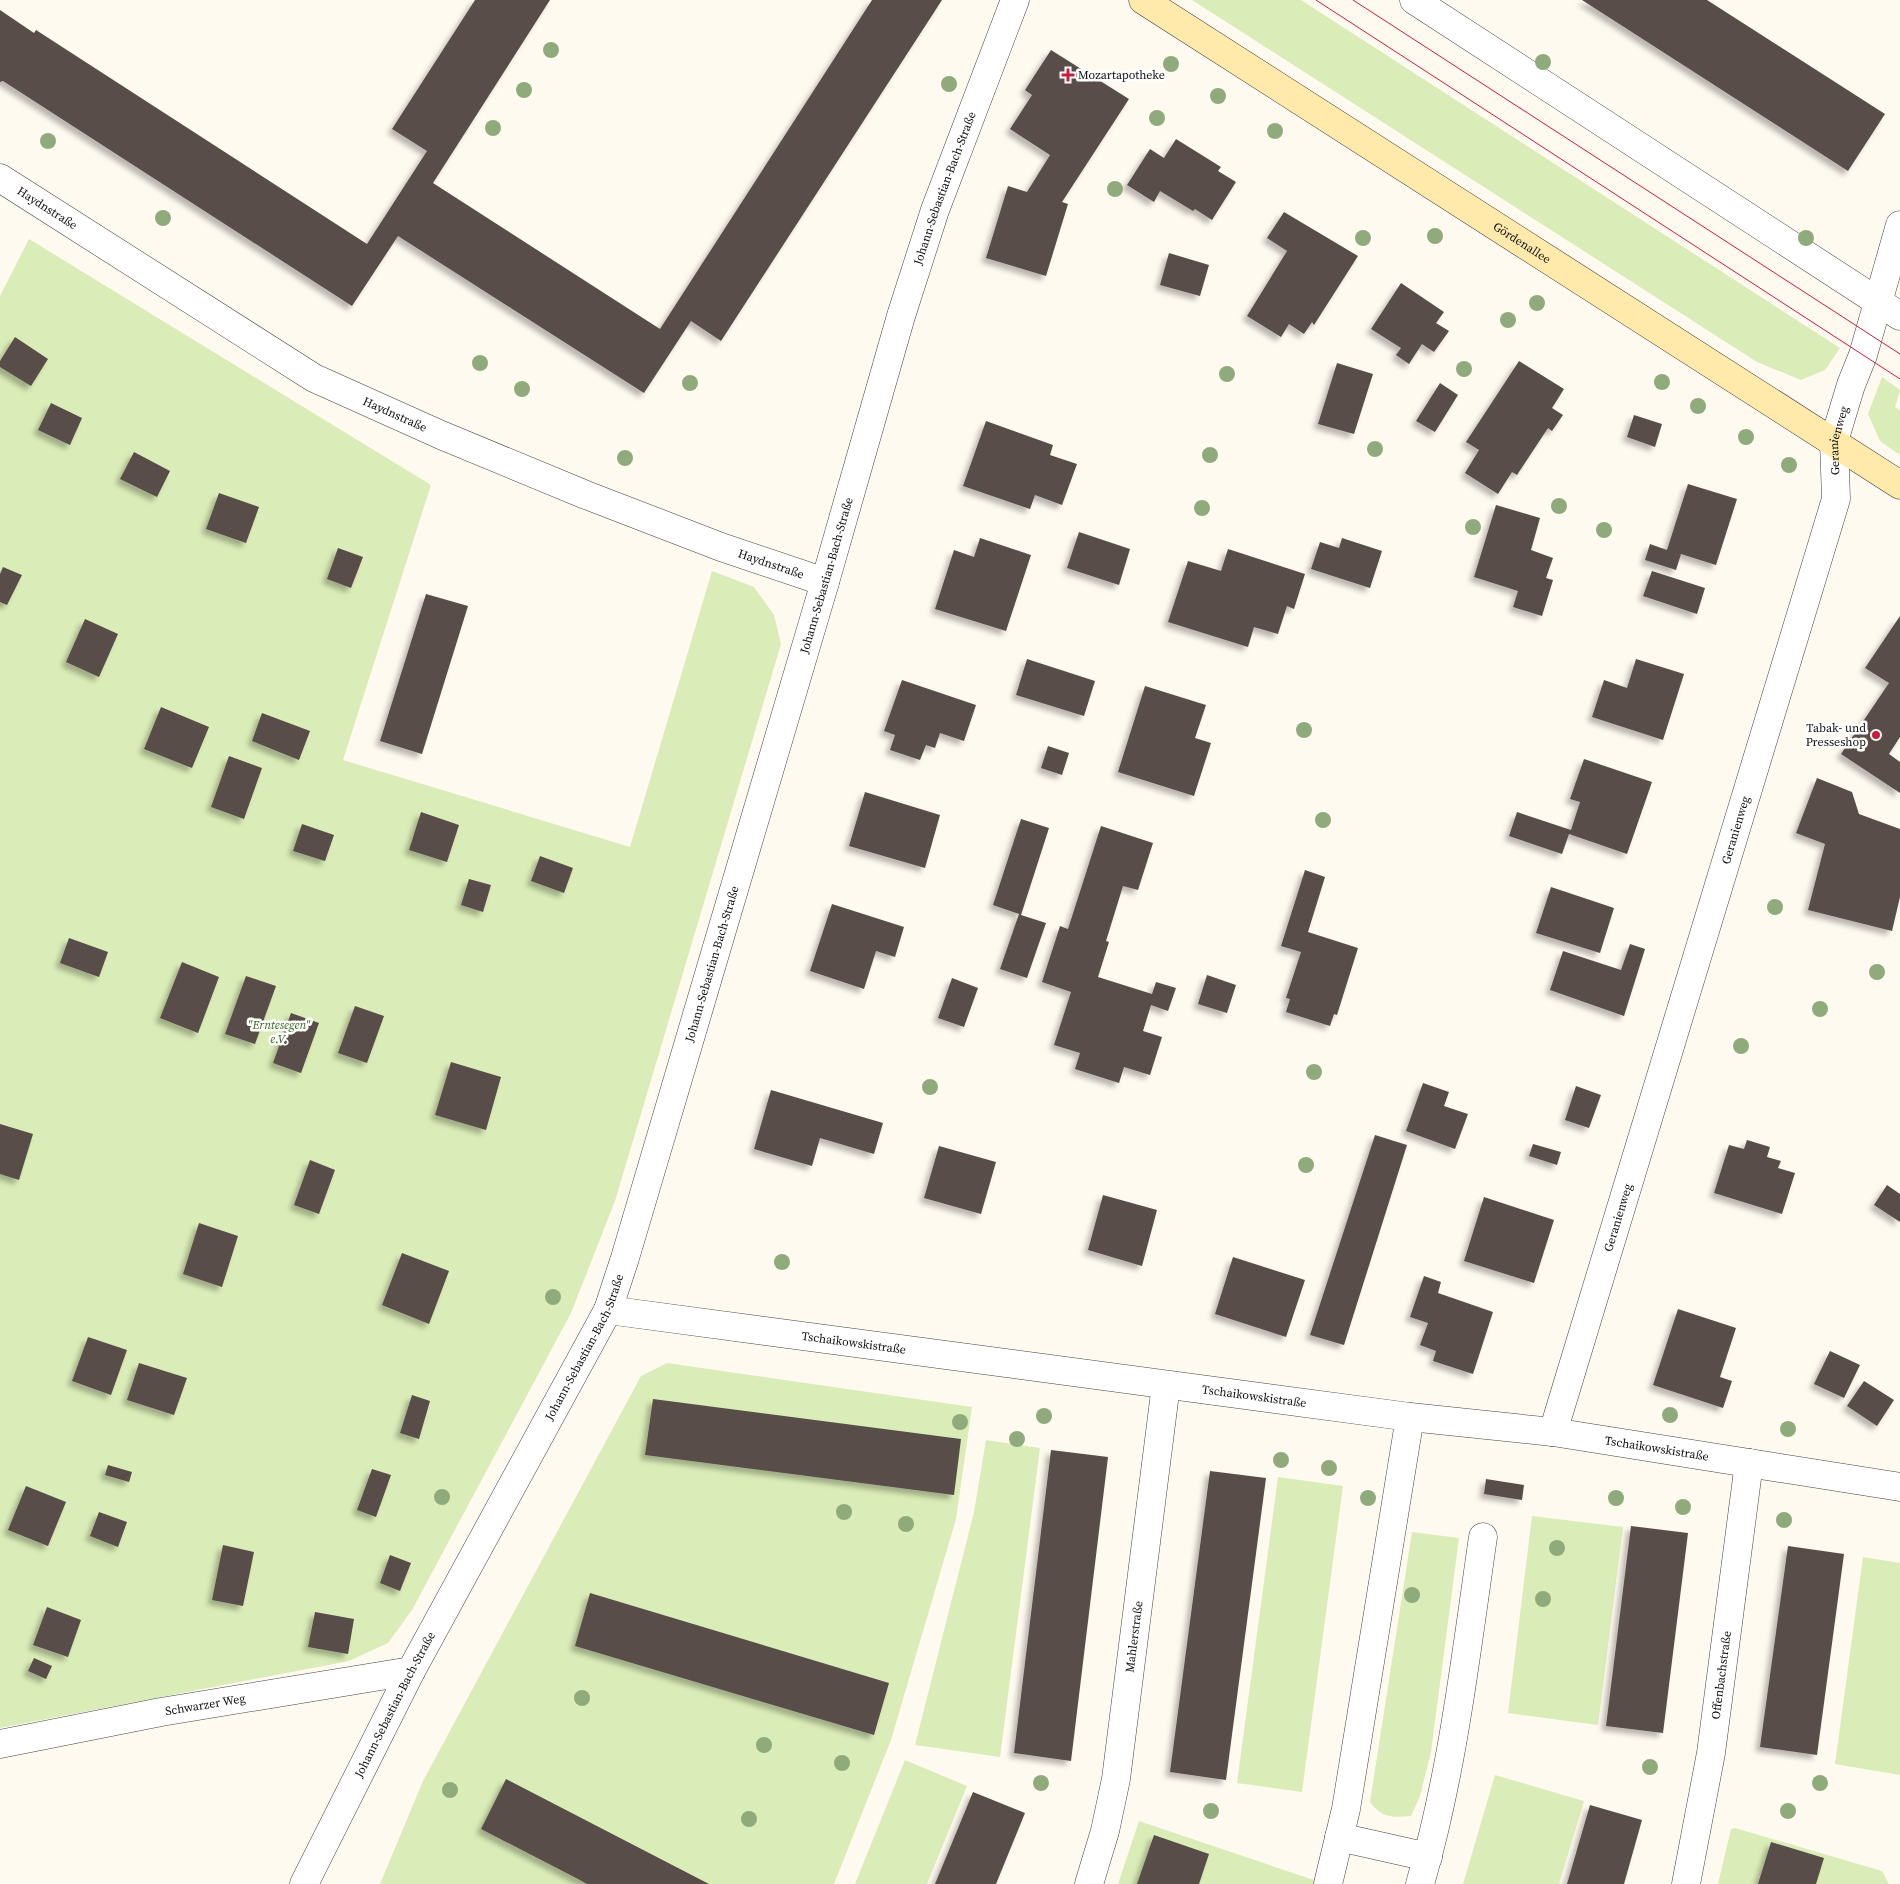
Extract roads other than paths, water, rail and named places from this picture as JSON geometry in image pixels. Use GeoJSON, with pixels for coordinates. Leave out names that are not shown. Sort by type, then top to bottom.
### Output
{"type":"FeatureCollection","features":[{"type":"Feature","properties":{"kind":"street","name":"Johann-Sebastian-Bach-Straße"},"geometry":{"type":"LineString","coordinates":[[304,1884],[411,1671],[608,1310],[825,582],[901,316],[934,210],[1015,0]]}},
{"type":"Feature","properties":{"kind":"street","name":"Gördenallee"},"geometry":{"type":"LineString","coordinates":[[1143,0],[1900,485]]}},
{"type":"Feature","properties":{"kind":"street"},"geometry":{"type":"LineString","coordinates":[[1414,0],[1900,316]]}},
{"type":"Feature","properties":{"kind":"street","name":"Haydnstraße"},"geometry":{"type":"LineString","coordinates":[[0,178],[314,378],[441,435],[586,495],[721,547],[825,582]]}},
{"type":"Feature","properties":{"kind":"street","name":"Geranienweg"},"geometry":{"type":"LineString","coordinates":[[1552,1432],[1836,499],[1834,441],[1851,385],[1863,356],[1900,225]]}},
{"type":"Feature","properties":{"kind":"street","name":"Tschaikowskistraße"},"geometry":{"type":"LineString","coordinates":[[608,1310],[1410,1417],[1552,1432],[1900,1488]]}},
{"type":"Feature","properties":{"kind":"street","name":"Mahlerstraße"},"geometry":{"type":"LineString","coordinates":[[1089,1884],[1105,1831],[1116,1780],[1166,1385]]}},
{"type":"Feature","properties":{"kind":"street"},"geometry":{"type":"LineString","coordinates":[[1328,1884],[1346,1808],[1410,1417]]}},
{"type":"Feature","properties":{"kind":"street","name":"Offenbachstraße"},"geometry":{"type":"LineString","coordinates":[[1686,1884],[1711,1753],[1749,1463]]}},
{"type":"Feature","properties":{"kind":"street"},"geometry":{"type":"LineString","coordinates":[[1420,1884],[1428,1857],[1458,1715],[1483,1537]]}},
{"type":"Feature","properties":{"kind":"street","name":"Schwarzer Weg"},"geometry":{"type":"LineString","coordinates":[[0,1744],[160,1712],[411,1671]]}},
{"type":"Feature","properties":{"kind":"street"},"geometry":{"type":"LineString","coordinates":[[1339,1837],[1428,1857]]}},
{"type":"Feature","properties":{"kind":"tram line"},"geometry":{"type":"LineString","coordinates":[[1316,0],[1900,379]]}},
{"type":"Feature","properties":{"kind":"tram line"},"geometry":{"type":"LineString","coordinates":[[1353,0],[1900,354]]}},
{"type":"Feature","properties":{"kind":"place","name":"Mozartapotheke"},"geometry":{"type":"Point","coordinates":[1068,75]}},
{"type":"Feature","properties":{"kind":"place","name":"Tabak- und Presseshop"},"geometry":{"type":"Point","coordinates":[1876,735]}},
{"type":"Feature","properties":{"kind":"park label","name":"\"Erntesegen\" e.V."},"geometry":{"type":"Point","coordinates":[279,1032]}}]}
